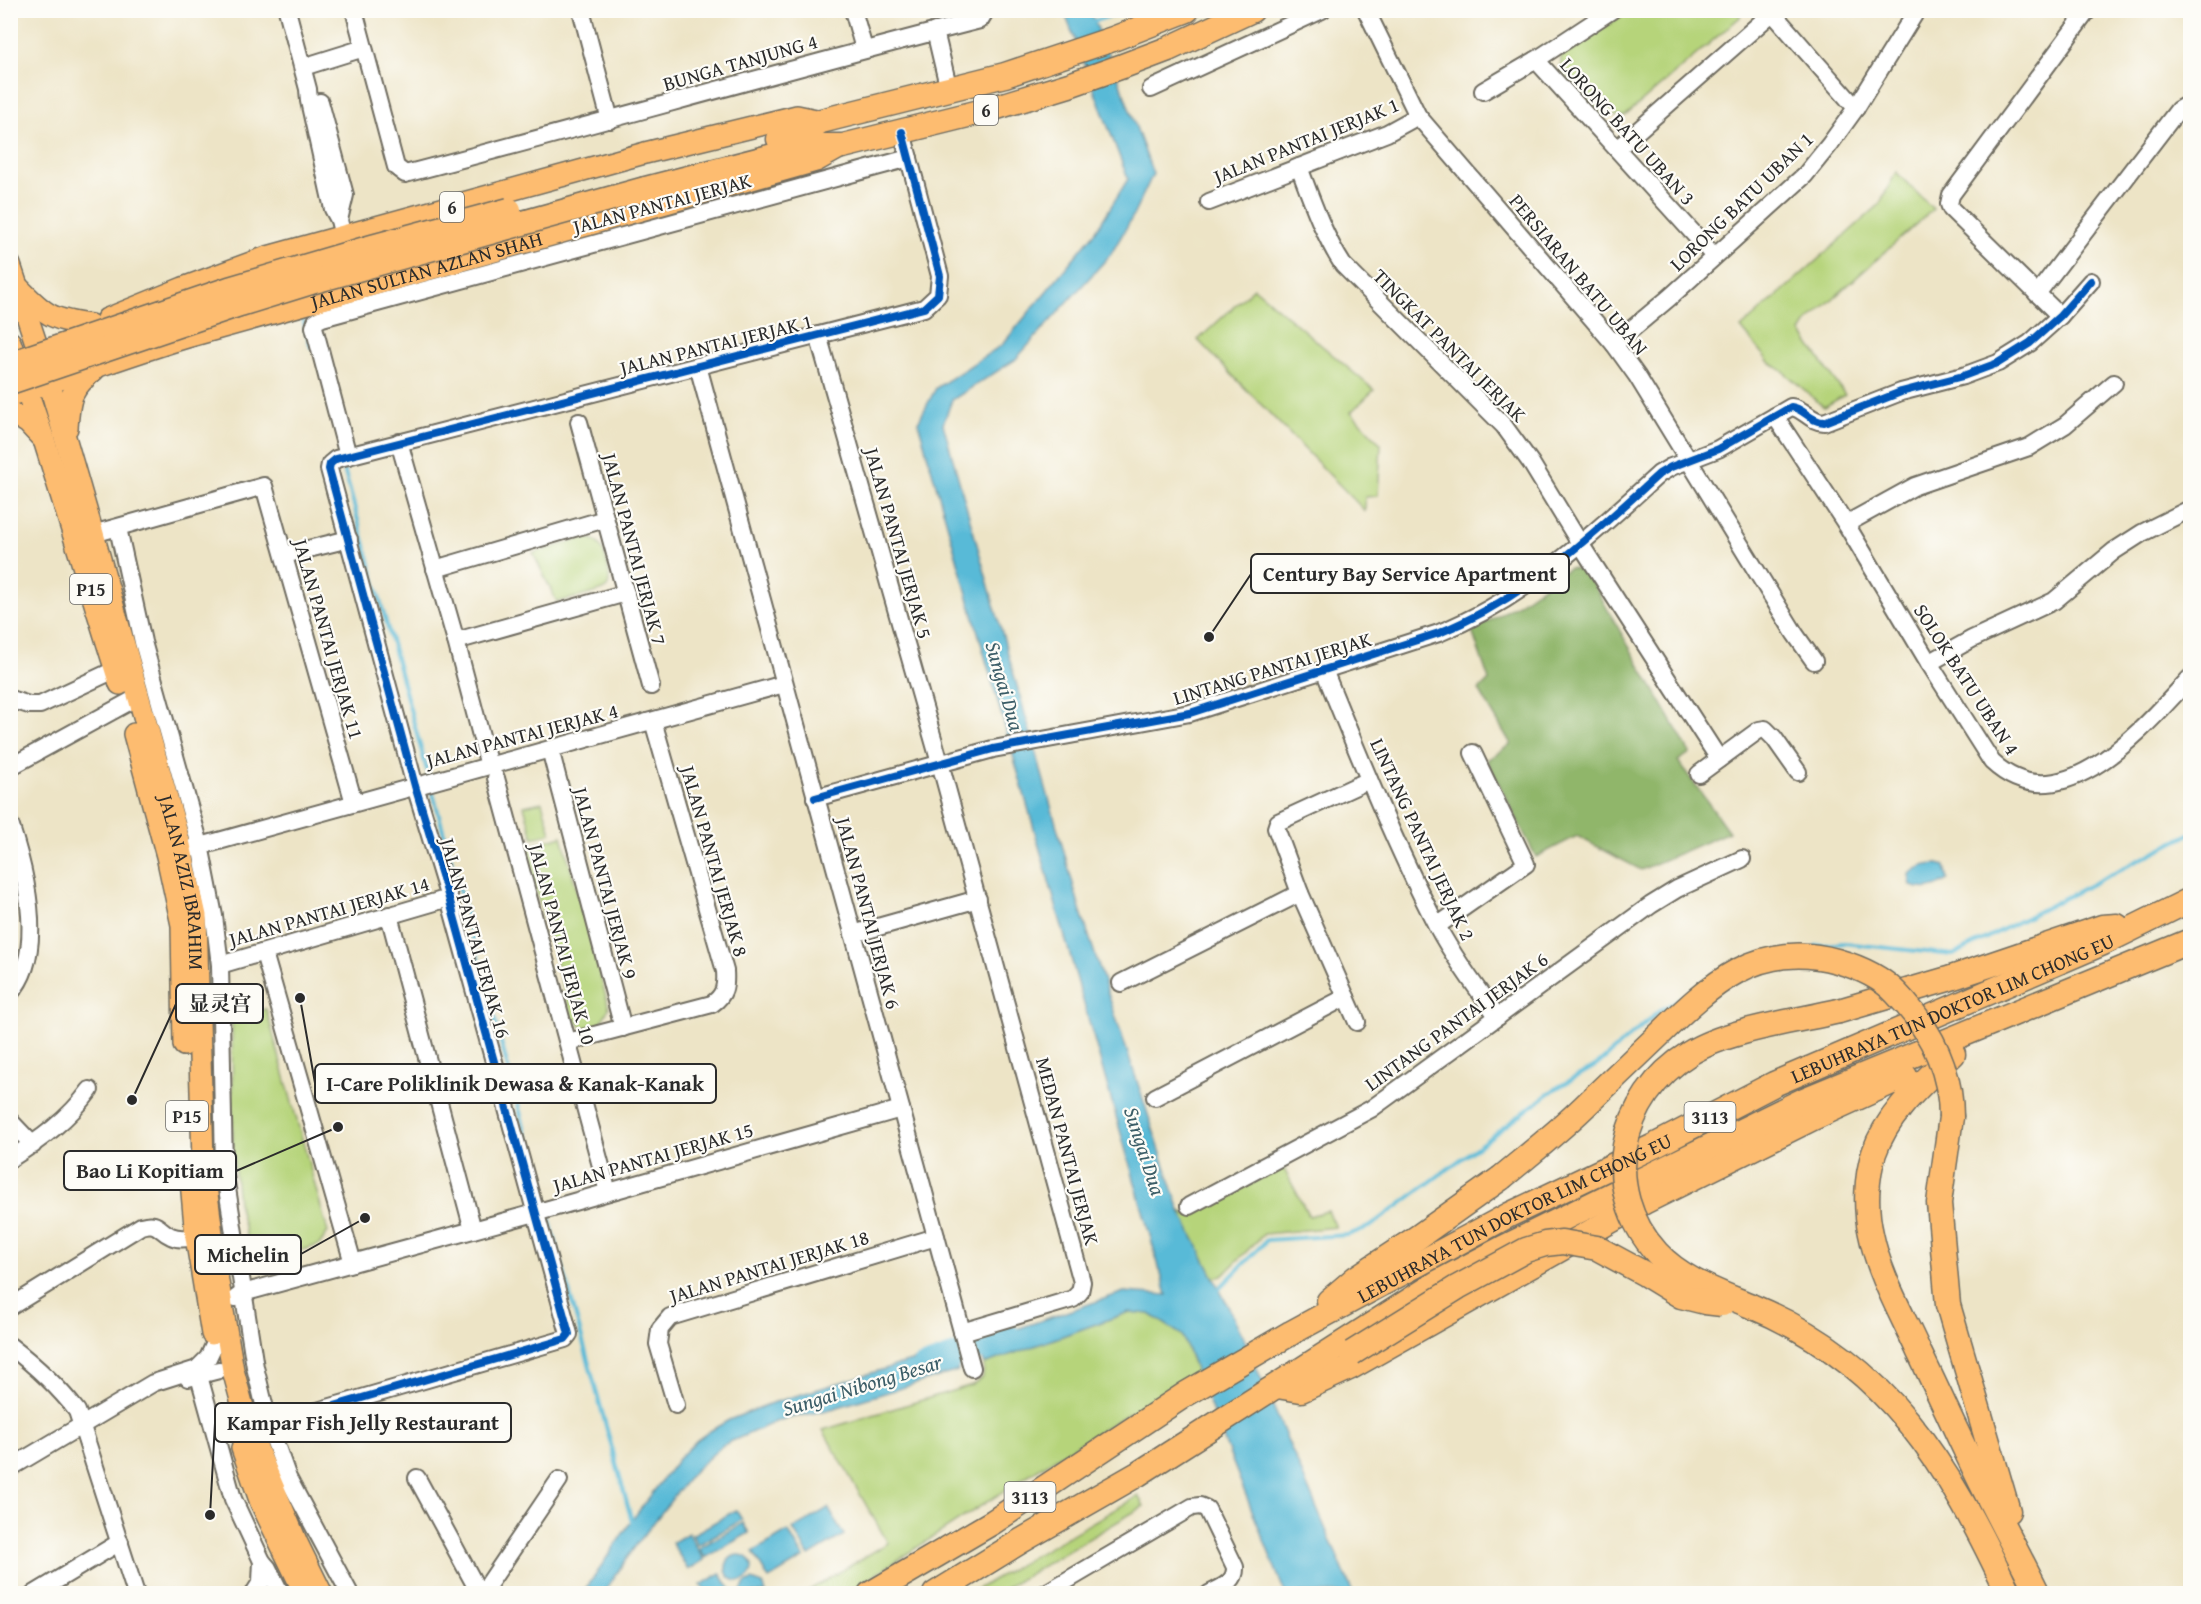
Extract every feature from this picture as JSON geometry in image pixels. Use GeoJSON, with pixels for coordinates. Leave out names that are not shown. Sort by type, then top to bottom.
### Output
{"type":"FeatureCollection","features":[{"type":"Feature","properties":{"kind":"highway","name":"JALAN SULTAN AZLAN SHAH"},"geometry":{"type":"LineString","coordinates":[[16,389],[219,311],[804,132],[821,121],[949,90],[1060,58],[1113,39],[1143,17],[1187,10]]}},
{"type":"Feature","properties":{"kind":"highway","name":"JALAN SULTAN AZLAN SHAH"},"geometry":{"type":"LineString","coordinates":[[11,354],[133,321],[303,266],[642,182],[812,146],[843,146],[984,111],[1123,66],[1168,49],[1252,10]]}},
{"type":"Feature","properties":{"kind":"highway","name":"LEBUHRAYA TUN DOKTOR LIM CHONG EU"},"geometry":{"type":"LineString","coordinates":[[870,1593],[993,1522],[1186,1394],[1291,1333],[1509,1215],[1654,1146],[1774,1084],[2140,926],[2190,900]]}},
{"type":"Feature","properties":{"kind":"highway"},"geometry":{"type":"LineString","coordinates":[[2009,1593],[1963,1501],[1943,1468],[1900,1412],[1866,1376],[1838,1354],[1779,1318],[1703,1286],[1682,1274],[1656,1252],[1635,1222],[1624,1185],[1622,1166],[1629,1125],[1638,1107],[1661,1076],[1691,1052],[1710,1043],[1750,1031],[1839,1011],[1948,979],[2102,927],[2140,926]]}},
{"type":"Feature","properties":{"kind":"highway","name":"LEBUHRAYA TUN DOKTOR LIM CHONG EU"},"geometry":{"type":"LineString","coordinates":[[935,1593],[1138,1474],[1437,1283],[1503,1248],[1806,1099],[2037,1006],[2190,941]]}},
{"type":"Feature","properties":{"kind":"highway"},"geometry":{"type":"LineString","coordinates":[[1291,1333],[1356,1278],[1418,1238],[1501,1178],[1579,1113],[1696,999],[1729,974],[1757,963],[1790,955],[1824,958],[1858,967],[1888,985],[1914,1011],[1933,1039],[1947,1076],[1951,1117],[1939,1203],[1948,1305],[2023,1562]]}},
{"type":"Feature","properties":{"kind":"highway"},"geometry":{"type":"LineString","coordinates":[[1280,1384],[1301,1390],[1351,1367],[1644,1202],[1813,1118],[1953,1054],[2037,1006]]}},
{"type":"Feature","properties":{"kind":"highway"},"geometry":{"type":"LineString","coordinates":[[1953,1054],[1912,1095],[1881,1136],[1873,1155],[1869,1178],[1868,1205],[1871,1234],[1888,1284],[1974,1468],[2038,1593]]}},
{"type":"Feature","properties":{"kind":"highway"},"geometry":{"type":"LineString","coordinates":[[1280,1384],[1307,1377],[1352,1353],[1458,1287],[1526,1250],[1545,1244],[1562,1242],[1597,1248],[1681,1296],[1705,1302],[1751,1306]]}},
{"type":"Feature","properties":{"kind":"main road","name":"JALAN SULTAN AZLAN SHAH"},"geometry":{"type":"LineString","coordinates":[[11,354],[341,228],[797,117],[821,121]]}},
{"type":"Feature","properties":{"kind":"main road","name":"JALAN SULTAN AZLAN SHAH"},"geometry":{"type":"LineString","coordinates":[[16,389],[48,382],[104,363],[373,284],[816,161],[843,146]]}},
{"type":"Feature","properties":{"kind":"main road"},"geometry":{"type":"LineString","coordinates":[[14,275],[44,312],[54,318],[90,325]]}},
{"type":"Feature","properties":{"kind":"main road","name":"P15"},"geometry":{"type":"LineString","coordinates":[[14,275],[48,382]]}},
{"type":"Feature","properties":{"kind":"main road"},"geometry":{"type":"LineString","coordinates":[[212,277],[199,295],[200,312],[206,319],[224,328]]}},
{"type":"Feature","properties":{"kind":"main road","name":"P15"},"geometry":{"type":"LineString","coordinates":[[11,354],[16,389]]}},
{"type":"Feature","properties":{"kind":"main road"},"geometry":{"type":"LineString","coordinates":[[67,442],[70,397],[74,388],[83,378],[104,363]]}},
{"type":"Feature","properties":{"kind":"main road","name":"JALAN AZIZ IBRAHIM"},"geometry":{"type":"LineString","coordinates":[[48,382],[93,534],[122,666]]}},
{"type":"Feature","properties":{"kind":"main road","name":"JALAN AZIZ IBRAHIM"},"geometry":{"type":"LineString","coordinates":[[16,389],[44,440],[183,851],[196,916],[203,1162],[222,1311],[233,1370],[269,1500],[322,1593]]}},
{"type":"Feature","properties":{"kind":"main road"},"geometry":{"type":"LineString","coordinates":[[10,412],[28,423],[44,440]]}},
{"type":"Feature","properties":{"kind":"main road","name":"JALAN AZIZ IBRAHIM"},"geometry":{"type":"LineString","coordinates":[[183,851],[182,925],[187,1118],[196,1237],[214,1346],[205,1372],[234,1423],[269,1500],[305,1593]]}},
{"type":"Feature","properties":{"kind":"street"},"geometry":{"type":"LineString","coordinates":[[287,10],[309,88],[309,101],[333,209],[341,228]]}},
{"type":"Feature","properties":{"kind":"street"},"geometry":{"type":"LineString","coordinates":[[303,67],[364,48],[354,10]]}},
{"type":"Feature","properties":{"kind":"street"},"geometry":{"type":"LineString","coordinates":[[581,10],[610,120]]}},
{"type":"Feature","properties":{"kind":"street"},"geometry":{"type":"LineString","coordinates":[[853,10],[864,49]]}},
{"type":"Feature","properties":{"kind":"street"},"geometry":{"type":"LineString","coordinates":[[1151,89],[1322,10]]}},
{"type":"Feature","properties":{"kind":"street","name":"PERSIARAN BATU UBAN"},"geometry":{"type":"LineString","coordinates":[[1366,10],[1418,116],[1614,344],[1637,376],[1795,634],[1814,661]]}},
{"type":"Feature","properties":{"kind":"street"},"geometry":{"type":"LineString","coordinates":[[1483,91],[1536,60],[1612,10]]}},
{"type":"Feature","properties":{"kind":"street","name":"LORONG BATU UBAN 1"},"geometry":{"type":"LineString","coordinates":[[1614,344],[1669,298],[1805,175],[1856,108],[1917,10]]}},
{"type":"Feature","properties":{"kind":"street"},"geometry":{"type":"LineString","coordinates":[[2088,10],[1949,200],[1951,208],[2060,316],[2091,281]]}},
{"type":"Feature","properties":{"kind":"street"},"geometry":{"type":"LineString","coordinates":[[1617,149],[1771,12],[1856,108]]}},
{"type":"Feature","properties":{"kind":"street","name":"BUNGA TANJUNG 4"},"geometry":{"type":"LineString","coordinates":[[364,48],[396,167],[405,174],[864,49],[980,20],[986,13]]}},
{"type":"Feature","properties":{"kind":"street"},"geometry":{"type":"LineString","coordinates":[[935,31],[949,90]]}},
{"type":"Feature","properties":{"kind":"street","name":"LORONG BATU UBAN 3"},"geometry":{"type":"LineString","coordinates":[[1536,60],[1714,256]]}},
{"type":"Feature","properties":{"kind":"street"},"geometry":{"type":"LineString","coordinates":[[2037,294],[2178,110],[2190,103]]}},
{"type":"Feature","properties":{"kind":"street","name":"JALAN PANTAI JERJAK 1"},"geometry":{"type":"LineString","coordinates":[[1209,202],[1387,133],[1418,116]]}},
{"type":"Feature","properties":{"kind":"street","name":"JALAN PANTAI JERJAK 1"},"geometry":{"type":"LineString","coordinates":[[342,457],[924,308],[938,295],[940,276],[902,132]]}},
{"type":"Feature","properties":{"kind":"street","name":"JALAN PANTAI JERJAK"},"geometry":{"type":"LineString","coordinates":[[342,457],[314,327],[316,321],[909,158]]}},
{"type":"Feature","properties":{"kind":"street","name":"TINGKAT PANTAI JERJAK"},"geometry":{"type":"LineString","coordinates":[[1299,167],[1319,221],[1343,265],[1504,426],[1532,464],[1581,545],[1719,759]]}},
{"type":"Feature","properties":{"kind":"street","name":"LINTANG PANTAI JERJAK"},"geometry":{"type":"LineString","coordinates":[[815,798],[993,749],[1190,713],[1439,633],[1477,616],[1535,579],[1581,545],[1659,474],[1718,449],[1791,407],[1798,408],[1816,422],[1824,423],[1900,392],[1984,370],[2030,343],[2060,316]]}},
{"type":"Feature","properties":{"kind":"street","name":"JALAN PANTAI JERJAK 5"},"geometry":{"type":"LineString","coordinates":[[818,335],[940,764]]}},
{"type":"Feature","properties":{"kind":"street","name":"JALAN PANTAI JERJAK 6"},"geometry":{"type":"LineString","coordinates":[[698,366],[972,1368]]}},
{"type":"Feature","properties":{"kind":"street"},"geometry":{"type":"LineString","coordinates":[[1846,524],[1915,486],[2029,447],[2065,425],[2114,383]]}},
{"type":"Feature","properties":{"kind":"street","name":"SOLOK BATU UBAN 4"},"geometry":{"type":"LineString","coordinates":[[1775,416],[1846,524],[1929,663],[1992,762],[2010,776],[2034,783],[2057,782],[2079,774],[2110,757],[2137,735],[2190,678]]}},
{"type":"Feature","properties":{"kind":"street","name":"JALAN PANTAI JERJAK 7"},"geometry":{"type":"LineString","coordinates":[[579,422],[651,686]]}},
{"type":"Feature","properties":{"kind":"street","name":"JALAN PANTAI JERJAK 10"},"geometry":{"type":"LineString","coordinates":[[399,442],[493,772],[608,1192]]}},
{"type":"Feature","properties":{"kind":"street","name":"JALAN PANTAI JERJAK 16"},"geometry":{"type":"LineString","coordinates":[[269,1425],[568,1337],[569,1334],[543,1211],[449,898],[422,784],[329,469],[330,464],[342,457]]}},
{"type":"Feature","properties":{"kind":"street","name":"JALAN PANTAI JERJAK 11"},"geometry":{"type":"LineString","coordinates":[[118,528],[264,486],[354,803]]}},
{"type":"Feature","properties":{"kind":"street"},"geometry":{"type":"LineString","coordinates":[[1929,663],[1972,639],[2054,601],[2121,546],[2190,509]]}},
{"type":"Feature","properties":{"kind":"street"},"geometry":{"type":"LineString","coordinates":[[435,568],[605,519]]}},
{"type":"Feature","properties":{"kind":"street"},"geometry":{"type":"LineString","coordinates":[[93,534],[118,528],[143,642],[183,851],[214,916],[220,965],[224,1169],[255,1367],[269,1425],[288,1478],[350,1593]]}},
{"type":"Feature","properties":{"kind":"street"},"geometry":{"type":"LineString","coordinates":[[284,555],[349,539]]}},
{"type":"Feature","properties":{"kind":"street"},"geometry":{"type":"LineString","coordinates":[[456,641],[626,593]]}},
{"type":"Feature","properties":{"kind":"street"},"geometry":{"type":"LineString","coordinates":[[10,699],[28,705],[40,705],[122,666]]}},
{"type":"Feature","properties":{"kind":"street","name":"LINTANG PANTAI JERJAK 2"},"geometry":{"type":"LineString","coordinates":[[1324,670],[1369,780],[1437,926],[1461,967],[1498,1017]]}},
{"type":"Feature","properties":{"kind":"street","name":"JALAN PANTAI JERJAK 4"},"geometry":{"type":"LineString","coordinates":[[183,851],[422,784],[493,772],[550,749],[784,684]]}},
{"type":"Feature","properties":{"kind":"street"},"geometry":{"type":"LineString","coordinates":[[10,767],[132,701]]}},
{"type":"Feature","properties":{"kind":"street","name":"JALAN PANTAI JERJAK 8"},"geometry":{"type":"LineString","coordinates":[[568,1042],[712,1004],[719,998],[726,984],[725,971],[653,721]]}},
{"type":"Feature","properties":{"kind":"street"},"geometry":{"type":"LineString","coordinates":[[1699,774],[1759,730],[1765,729],[1798,772]]}},
{"type":"Feature","properties":{"kind":"street","name":"JALAN PANTAI JERJAK 9"},"geometry":{"type":"LineString","coordinates":[[550,749],[623,1028]]}},
{"type":"Feature","properties":{"kind":"street"},"geometry":{"type":"LineString","coordinates":[[1437,926],[1526,864],[1473,753]]}},
{"type":"Feature","properties":{"kind":"street","name":"MEDAN PANTAI JERJAK"},"geometry":{"type":"LineString","coordinates":[[940,764],[1082,1282],[1080,1292],[1073,1299],[963,1336]]}},
{"type":"Feature","properties":{"kind":"street"},"geometry":{"type":"LineString","coordinates":[[1357,1022],[1300,893],[1276,832],[1277,824],[1369,780]]}},
{"type":"Feature","properties":{"kind":"street"},"geometry":{"type":"LineString","coordinates":[[10,824],[22,861],[30,912],[25,967],[20,982],[10,993]]}},
{"type":"Feature","properties":{"kind":"street","name":"LINTANG PANTAI JERJAK 6"},"geometry":{"type":"LineString","coordinates":[[1189,1206],[1371,1109],[1677,888],[1742,859]]}},
{"type":"Feature","properties":{"kind":"street"},"geometry":{"type":"LineString","coordinates":[[1121,983],[1300,893]]}},
{"type":"Feature","properties":{"kind":"street","name":"JALAN PANTAI JERJAK 14"},"geometry":{"type":"LineString","coordinates":[[220,965],[449,898]]}},
{"type":"Feature","properties":{"kind":"street"},"geometry":{"type":"LineString","coordinates":[[853,934],[978,899]]}},
{"type":"Feature","properties":{"kind":"street"},"geometry":{"type":"LineString","coordinates":[[389,915],[473,1230]]}},
{"type":"Feature","properties":{"kind":"street"},"geometry":{"type":"LineString","coordinates":[[264,953],[353,1263]]}},
{"type":"Feature","properties":{"kind":"street"},"geometry":{"type":"LineString","coordinates":[[1155,1097],[1346,997]]}},
{"type":"Feature","properties":{"kind":"street"},"geometry":{"type":"LineString","coordinates":[[10,1159],[33,1145],[81,1103],[90,1090]]}},
{"type":"Feature","properties":{"kind":"street","name":"JALAN PANTAI JERJAK 15"},"geometry":{"type":"LineString","coordinates":[[222,1311],[243,1293],[543,1211],[901,1108]]}},
{"type":"Feature","properties":{"kind":"street"},"geometry":{"type":"LineString","coordinates":[[10,1121],[33,1145]]}},
{"type":"Feature","properties":{"kind":"street"},"geometry":{"type":"LineString","coordinates":[[10,1307],[141,1226],[150,1224],[158,1226],[169,1236],[180,1239],[196,1237]]}},
{"type":"Feature","properties":{"kind":"street","name":"JALAN PANTAI JERJAK 18"},"geometry":{"type":"LineString","coordinates":[[676,1406],[658,1344],[660,1329],[670,1317],[936,1237]]}},
{"type":"Feature","properties":{"kind":"street"},"geometry":{"type":"LineString","coordinates":[[218,1282],[243,1293]]}},
{"type":"Feature","properties":{"kind":"street"},"geometry":{"type":"LineString","coordinates":[[10,1346],[43,1371],[77,1411],[136,1593]]}},
{"type":"Feature","properties":{"kind":"street"},"geometry":{"type":"LineString","coordinates":[[10,1468],[153,1383],[205,1372],[233,1499],[262,1561],[281,1593]]}},
{"type":"Feature","properties":{"kind":"street"},"geometry":{"type":"LineString","coordinates":[[417,1478],[481,1593],[559,1480]]}},
{"type":"Feature","properties":{"kind":"street"},"geometry":{"type":"LineString","coordinates":[[1044,1593],[1192,1507],[1200,1506],[1207,1509],[1236,1574],[1232,1581],[1209,1593]]}},
{"type":"Feature","properties":{"kind":"street"},"geometry":{"type":"LineString","coordinates":[[34,1593],[120,1542]]}},
{"type":"Feature","properties":{"kind":"street"},"geometry":{"type":"LineString","coordinates":[[254,1593],[261,1582],[262,1561]]}},
{"type":"Feature","properties":{"kind":"street"},"geometry":{"type":"LineString","coordinates":[[254,1593],[274,1593]]}},
{"type":"Feature","properties":{"kind":"green space"},"geometry":{"type":"Polygon","coordinates":[[[1629,11],[1741,11],[1740,17],[1625,116],[1603,115],[1561,71],[1561,55],[1629,11]]]}},
{"type":"Feature","properties":{"kind":"green space"},"geometry":{"type":"Polygon","coordinates":[[[1896,172],[1933,209],[1808,321],[1801,332],[1845,395],[1824,407],[1768,361],[1741,328],[1879,205],[1896,172]]]}},
{"type":"Feature","properties":{"kind":"green space"},"geometry":{"type":"Polygon","coordinates":[[[1254,288],[1374,390],[1351,412],[1381,444],[1378,496],[1365,497],[1365,511],[1198,340],[1254,288]]]}},
{"type":"Feature","properties":{"kind":"green space"},"geometry":{"type":"Polygon","coordinates":[[[584,538],[595,541],[602,549],[608,566],[609,583],[607,587],[598,592],[557,602],[533,553],[584,538]]]}},
{"type":"Feature","properties":{"kind":"green space"},"geometry":{"type":"Polygon","coordinates":[[[1569,568],[1585,570],[1690,753],[1678,761],[1729,832],[1641,870],[1577,836],[1536,857],[1487,760],[1511,744],[1479,690],[1489,680],[1472,631],[1518,604],[1569,568]]]}},
{"type":"Feature","properties":{"kind":"green space"},"geometry":{"type":"Polygon","coordinates":[[[542,802],[551,833],[533,838],[524,806],[542,802]]]}},
{"type":"Feature","properties":{"kind":"green space"},"geometry":{"type":"Polygon","coordinates":[[[562,836],[609,1008],[600,1024],[583,1028],[571,1017],[524,847],[562,836]]]}},
{"type":"Feature","properties":{"kind":"green space"},"geometry":{"type":"Polygon","coordinates":[[[266,1009],[328,1232],[319,1245],[263,1261],[250,1250],[238,1203],[233,1152],[232,1017],[266,1009]]]}},
{"type":"Feature","properties":{"kind":"green space"},"geometry":{"type":"Polygon","coordinates":[[[1283,1167],[1309,1216],[1328,1211],[1336,1227],[1264,1234],[1222,1276],[1214,1278],[1180,1211],[1188,1215],[1283,1167]]]}},
{"type":"Feature","properties":{"kind":"green space"},"geometry":{"type":"Polygon","coordinates":[[[1130,1312],[1150,1314],[1182,1335],[1196,1372],[1030,1474],[847,1593],[803,1594],[888,1543],[823,1430],[972,1385],[983,1377],[984,1364],[1130,1312]]]}},
{"type":"Feature","properties":{"kind":"green space"},"geometry":{"type":"Polygon","coordinates":[[[1138,1496],[1144,1506],[997,1593],[970,1593],[1138,1496]]]}},
{"type":"Feature","properties":{"kind":"water","name":"Sungai Dua"},"geometry":{"type":"Polygon","coordinates":[[[1064,11],[1090,11],[1115,69],[1153,174],[1132,218],[1111,254],[1015,360],[952,400],[943,424],[1081,912],[1180,1211],[1243,1336],[1353,1593],[1285,1593],[1182,1335],[1150,1314],[1129,1312],[984,1364],[979,1342],[1124,1292],[1167,1295],[918,422],[936,388],[1002,345],[1096,231],[1128,179],[1064,11]]]}},
{"type":"Feature","properties":{"kind":"water"},"geometry":{"type":"Polygon","coordinates":[[[1939,864],[1945,866],[1948,880],[1930,888],[1911,886],[1909,874],[1923,866],[1939,864]]]}},
{"type":"Feature","properties":{"kind":"water"},"geometry":{"type":"Polygon","coordinates":[[[954,1348],[958,1371],[828,1410],[780,1420],[723,1445],[693,1472],[634,1548],[603,1593],[583,1593],[632,1520],[678,1459],[710,1431],[729,1420],[769,1404],[954,1348]]]}},
{"type":"Feature","properties":{"kind":"water"},"geometry":{"type":"Polygon","coordinates":[[[828,1508],[844,1535],[809,1556],[793,1529],[828,1508]]]}},
{"type":"Feature","properties":{"kind":"water"},"geometry":{"type":"Polygon","coordinates":[[[736,1510],[742,1520],[698,1545],[692,1535],[736,1510]]]}},
{"type":"Feature","properties":{"kind":"water"},"geometry":{"type":"Polygon","coordinates":[[[743,1523],[749,1533],[705,1558],[699,1548],[743,1523]]]}},
{"type":"Feature","properties":{"kind":"water"},"geometry":{"type":"Polygon","coordinates":[[[788,1531],[804,1558],[769,1579],[753,1552],[788,1531]]]}},
{"type":"Feature","properties":{"kind":"water"},"geometry":{"type":"Polygon","coordinates":[[[688,1533],[704,1560],[688,1570],[672,1543],[688,1533]]]}},
{"type":"Feature","properties":{"kind":"water"},"geometry":{"type":"Polygon","coordinates":[[[739,1555],[748,1559],[752,1568],[748,1577],[739,1581],[730,1577],[726,1568],[730,1559],[739,1555]]]}},
{"type":"Feature","properties":{"kind":"water"},"geometry":{"type":"Polygon","coordinates":[[[720,1573],[733,1593],[706,1593],[701,1585],[720,1573]]]}},
{"type":"Feature","properties":{"kind":"water"},"geometry":{"type":"Polygon","coordinates":[[[752,1580],[763,1584],[766,1593],[740,1593],[745,1583],[752,1580]]]}},
{"type":"Feature","properties":{"kind":"waterway"},"geometry":{"type":"LineString","coordinates":[[1091,22],[1128,10]]}},
{"type":"Feature","properties":{"kind":"waterway"},"geometry":{"type":"LineString","coordinates":[[302,316],[311,347]]}},
{"type":"Feature","properties":{"kind":"waterway"},"geometry":{"type":"LineString","coordinates":[[342,462],[429,778]]}},
{"type":"Feature","properties":{"kind":"waterway"},"geometry":{"type":"LineString","coordinates":[[431,786],[546,1207]]}},
{"type":"Feature","properties":{"kind":"waterway"},"geometry":{"type":"LineString","coordinates":[[1816,946],[1844,943],[1953,955],[2190,834]]}},
{"type":"Feature","properties":{"kind":"waterway"},"geometry":{"type":"LineString","coordinates":[[1216,1292],[1267,1240],[1348,1235],[1371,1226],[1555,1089],[1597,1065],[1658,1012],[1684,996]]}},
{"type":"Feature","properties":{"kind":"waterway"},"geometry":{"type":"LineString","coordinates":[[548,1214],[633,1525]]}},
{"type":"Feature","properties":{"kind":"waterway","name":"Sungai Nibong Besar"},"geometry":{"type":"LineString","coordinates":[[924,1367],[1010,1337]]}},
{"type":"Feature","properties":{"kind":"cycle path"},"geometry":{"type":"LineString","coordinates":[[269,1425],[565,1339],[569,1334],[449,898],[415,786],[329,469],[330,464],[336,459],[924,308],[938,295],[940,276],[902,132]]}},
{"type":"Feature","properties":{"kind":"cycle path"},"geometry":{"type":"LineString","coordinates":[[815,798],[993,749],[1190,713],[1439,633],[1471,619],[1529,584],[1556,564],[1659,474],[1671,467],[1718,449],[1791,407],[1815,420],[1824,422],[1901,392],[1963,376],[1998,363],[2030,343],[2060,316],[2091,281]]}},
{"type":"Feature","properties":{"kind":"place","name":"Century Bay Service Apartment"},"geometry":{"type":"Point","coordinates":[1209,637]}},
{"type":"Feature","properties":{"kind":"place","name":"I-Care Poliklinik Dewasa & Kanak-Kanak"},"geometry":{"type":"Point","coordinates":[300,998]}},
{"type":"Feature","properties":{"kind":"place","name":"显灵宫"},"geometry":{"type":"Point","coordinates":[132,1100]}},
{"type":"Feature","properties":{"kind":"place","name":"Bao Li Kopitiam"},"geometry":{"type":"Point","coordinates":[338,1127]}},
{"type":"Feature","properties":{"kind":"place","name":"Michelin"},"geometry":{"type":"Point","coordinates":[365,1218]}},
{"type":"Feature","properties":{"kind":"place","name":"Kampar Fish Jelly Restaurant"},"geometry":{"type":"Point","coordinates":[210,1515]}}]}
